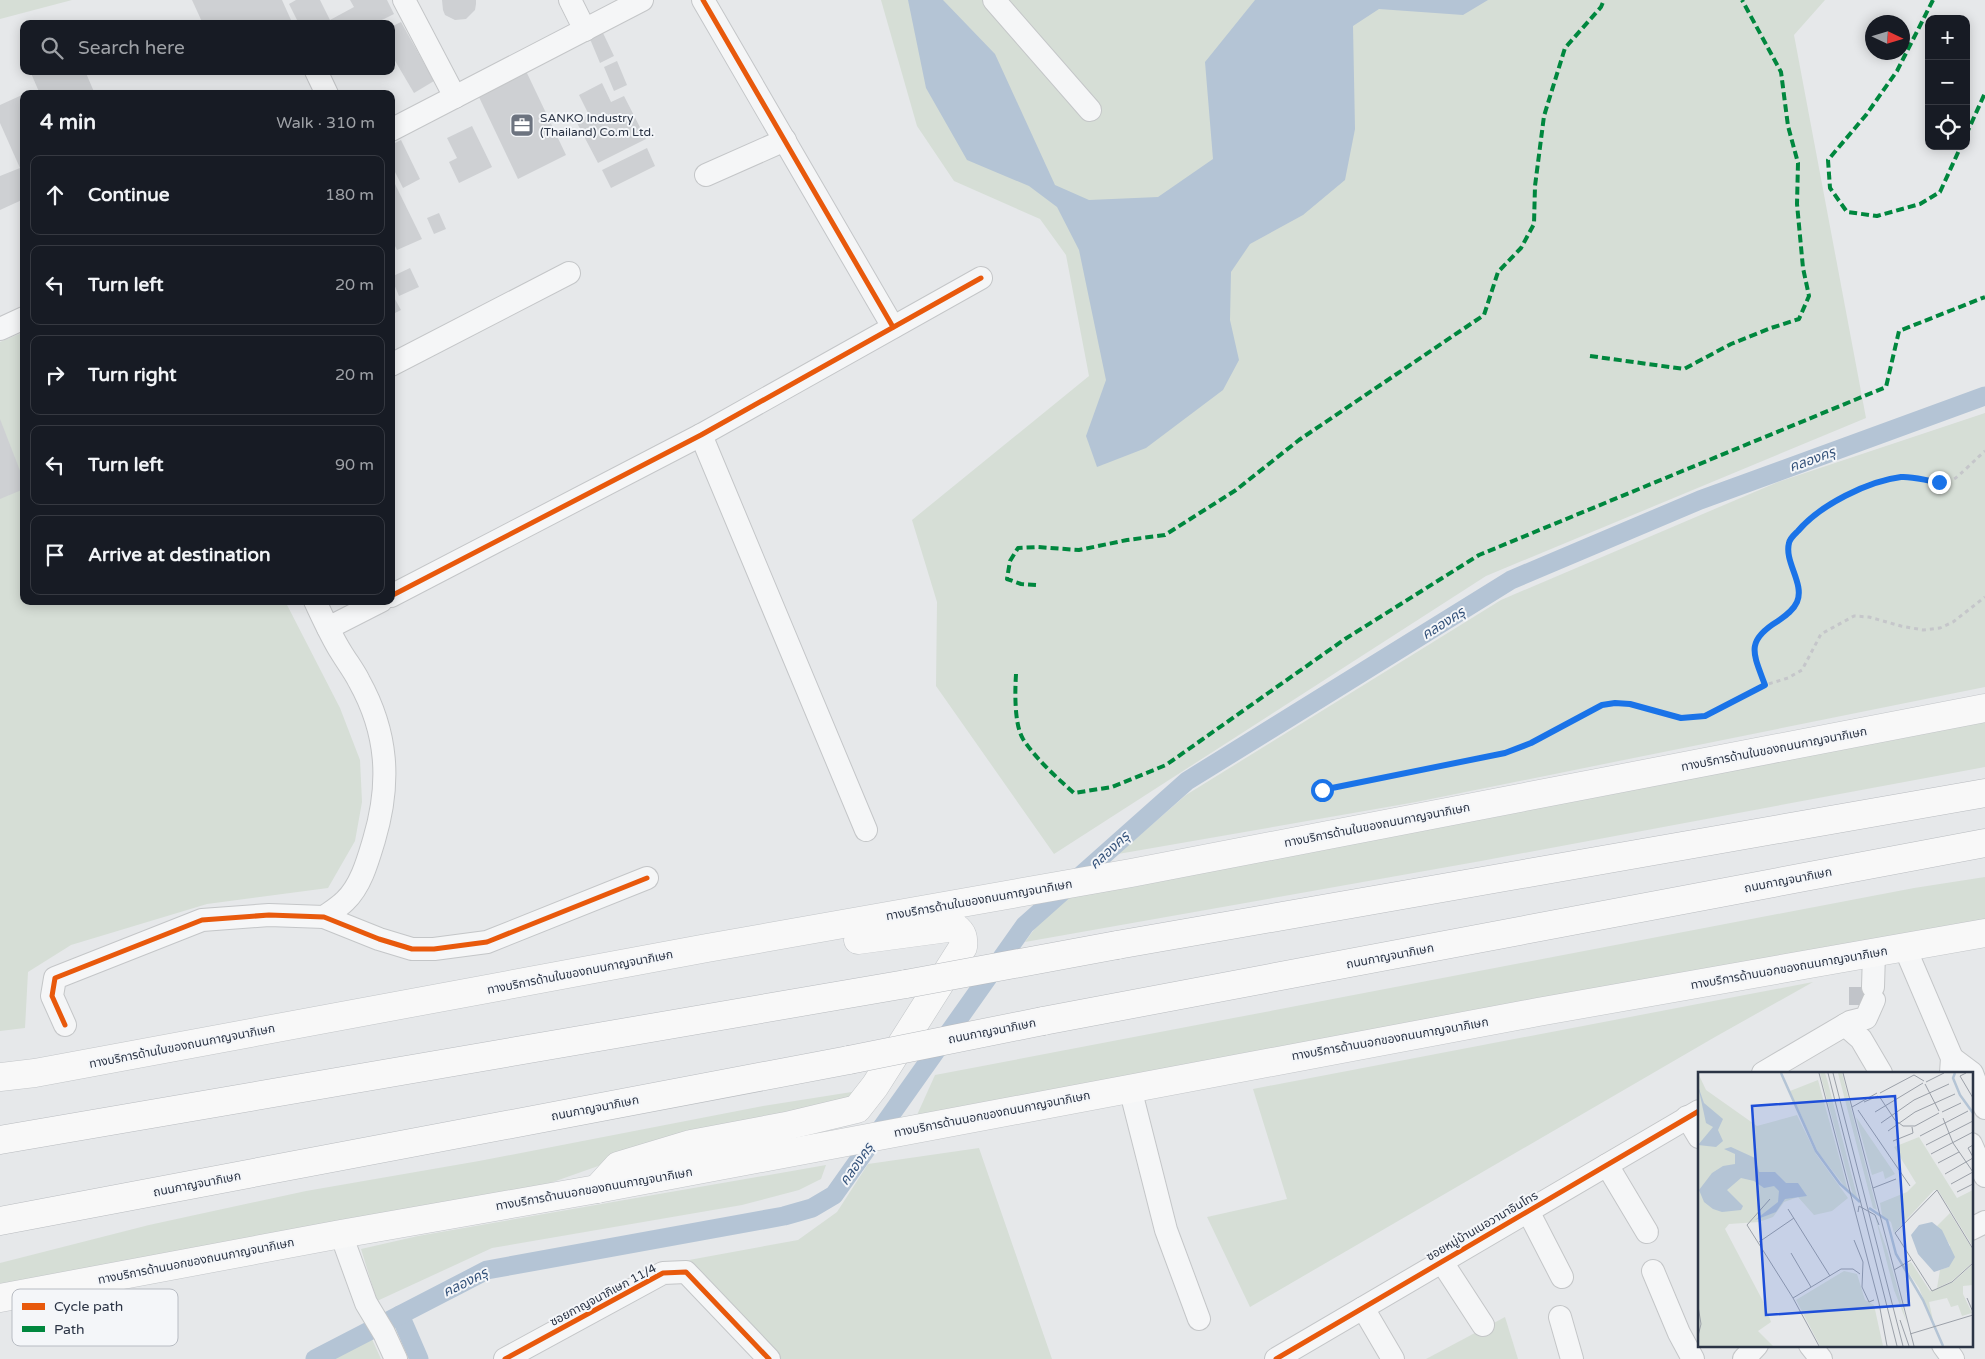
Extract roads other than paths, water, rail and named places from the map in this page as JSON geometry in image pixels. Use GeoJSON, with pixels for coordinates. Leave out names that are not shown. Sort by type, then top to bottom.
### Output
{"type":"FeatureCollection","features":[{"type":"Feature","properties":{"kind":"main road","name":"ทางบริการด้านในของถนนกาญจนาภิเษก"},"geometry":{"type":"LineString","coordinates":[[0,1077],[45,1071],[707,948],[1131,873],[1985,708]]}},
{"type":"Feature","properties":{"kind":"main road"},"geometry":{"type":"LineString","coordinates":[[0,1140],[906,984],[1117,945],[1985,793]]}},
{"type":"Feature","properties":{"kind":"main road","name":"ถนนกาญจนาภิเษก"},"geometry":{"type":"LineString","coordinates":[[4,1222],[1985,843]]}},
{"type":"Feature","properties":{"kind":"main road"},"geometry":{"type":"LineString","coordinates":[[597,1189],[618,1166],[636,1160],[691,1144],[786,1126],[857,1109],[876,1086],[963,948],[963,937],[961,932],[955,927],[807,947],[707,948]]}},
{"type":"Feature","properties":{"kind":"main road","name":"ทางบริการด้านนอกของถนนกาญจนาภิเษก"},"geometry":{"type":"LineString","coordinates":[[48,1289],[341,1234],[597,1189],[1528,1014],[1985,933]]}},
{"type":"Feature","properties":{"kind":"street"},"geometry":{"type":"LineString","coordinates":[[404,0],[455,97]]}},
{"type":"Feature","properties":{"kind":"street"},"geometry":{"type":"LineString","coordinates":[[570,0],[585,30]]}},
{"type":"Feature","properties":{"kind":"street"},"geometry":{"type":"LineString","coordinates":[[395,128],[642,0]]}},
{"type":"Feature","properties":{"kind":"street"},"geometry":{"type":"LineString","coordinates":[[703,0],[893,327]]}},
{"type":"Feature","properties":{"kind":"street"},"geometry":{"type":"LineString","coordinates":[[994,0],[1090,110]]}},
{"type":"Feature","properties":{"kind":"street"},"geometry":{"type":"LineString","coordinates":[[318,75],[326,90]]}},
{"type":"Feature","properties":{"kind":"street"},"geometry":{"type":"LineString","coordinates":[[706,175],[784,140]]}},
{"type":"Feature","properties":{"kind":"street"},"geometry":{"type":"LineString","coordinates":[[395,363],[569,273]]}},
{"type":"Feature","properties":{"kind":"street"},"geometry":{"type":"LineString","coordinates":[[395,594],[701,435],[981,278]]}},
{"type":"Feature","properties":{"kind":"street"},"geometry":{"type":"LineString","coordinates":[[0,329],[20,320]]}},
{"type":"Feature","properties":{"kind":"street"},"geometry":{"type":"LineString","coordinates":[[701,435],[866,830]]}},
{"type":"Feature","properties":{"kind":"street"},"geometry":{"type":"LineString","coordinates":[[317,605],[374,712],[381,734],[385,771],[380,816],[371,852],[358,883],[346,901],[324,917]]}},
{"type":"Feature","properties":{"kind":"street"},"geometry":{"type":"LineString","coordinates":[[328,628],[373,605]]}},
{"type":"Feature","properties":{"kind":"street"},"geometry":{"type":"LineString","coordinates":[[65,1025],[52,996],[55,978],[202,920],[269,915],[324,917],[379,939],[412,949],[434,949],[487,942],[647,878]]}},
{"type":"Feature","properties":{"kind":"street"},"geometry":{"type":"LineString","coordinates":[[1905,948],[1951,1066],[1969,1072]]}},
{"type":"Feature","properties":{"kind":"street"},"geometry":{"type":"LineString","coordinates":[[1866,954],[1860,1004],[1861,1039],[1880,1072]]}},
{"type":"Feature","properties":{"kind":"street"},"geometry":{"type":"LineString","coordinates":[[1768,1071],[1860,1004]]}},
{"type":"Feature","properties":{"kind":"street"},"geometry":{"type":"LineString","coordinates":[[1972,1073],[1985,1108]]}},
{"type":"Feature","properties":{"kind":"street"},"geometry":{"type":"LineString","coordinates":[[1130,1088],[1166,1230],[1199,1319]]}},
{"type":"Feature","properties":{"kind":"street"},"geometry":{"type":"LineString","coordinates":[[1693,1114],[1698,1133]]}},
{"type":"Feature","properties":{"kind":"street","name":"ซอยหมู่บ้านเนอวานาอินโทร"},"geometry":{"type":"LineString","coordinates":[[1281,1358],[1693,1114]]}},
{"type":"Feature","properties":{"kind":"street"},"geometry":{"type":"LineString","coordinates":[[1972,1146],[1985,1176]]}},
{"type":"Feature","properties":{"kind":"street"},"geometry":{"type":"LineString","coordinates":[[1607,1165],[1647,1232]]}},
{"type":"Feature","properties":{"kind":"street"},"geometry":{"type":"LineString","coordinates":[[1528,1211],[1562,1277]]}},
{"type":"Feature","properties":{"kind":"street"},"geometry":{"type":"LineString","coordinates":[[1972,1228],[1985,1222]]}},
{"type":"Feature","properties":{"kind":"street"},"geometry":{"type":"LineString","coordinates":[[341,1234],[366,1303],[384,1333],[396,1359]]}},
{"type":"Feature","properties":{"kind":"street"},"geometry":{"type":"LineString","coordinates":[[1442,1262],[1483,1325]]}},
{"type":"Feature","properties":{"kind":"street"},"geometry":{"type":"LineString","coordinates":[[1654,1271],[1679,1333],[1693,1359]]}},
{"type":"Feature","properties":{"kind":"street","name":"ซอยกาญจนาภิเษก 11/4"},"geometry":{"type":"LineString","coordinates":[[506,1359],[663,1273],[686,1272],[769,1359]]}},
{"type":"Feature","properties":{"kind":"street"},"geometry":{"type":"LineString","coordinates":[[1364,1308],[1393,1359]]}},
{"type":"Feature","properties":{"kind":"street"},"geometry":{"type":"LineString","coordinates":[[1560,1317],[1572,1359]]}},
{"type":"Feature","properties":{"kind":"street"},"geometry":{"type":"LineString","coordinates":[[1744,1359],[1756,1346]]}},
{"type":"Feature","properties":{"kind":"street"},"geometry":{"type":"LineString","coordinates":[[1811,1346],[1821,1359]]}},
{"type":"Feature","properties":{"kind":"street"},"geometry":{"type":"LineString","coordinates":[[1944,1346],[1953,1359]]}},
{"type":"Feature","properties":{"kind":"water"},"geometry":{"type":"Polygon","coordinates":[[[908,0],[943,0],[995,54],[1055,185],[1089,200],[1158,197],[1213,159],[1205,62],[1255,0],[1488,0],[1463,15],[1379,9],[1353,26],[1355,129],[1345,180],[1303,215],[1250,244],[1231,272],[1230,320],[1239,360],[1223,390],[1146,448],[1097,467],[1086,436],[1106,380],[1079,250],[1057,207],[1029,186],[967,160],[926,88],[908,0]]]}},
{"type":"Feature","properties":{"kind":"waterway","name":"คลองครุ"},"geometry":{"type":"LineString","coordinates":[[315,1359],[487,1270],[784,1216],[812,1208],[834,1195],[1025,925],[1187,781],[1511,580],[1700,500],[1985,396]]}},
{"type":"Feature","properties":{"kind":"waterway"},"geometry":{"type":"LineString","coordinates":[[400,1315],[419,1359]]}},
{"type":"Feature","properties":{"kind":"tunnel"},"geometry":{"type":"LineString","coordinates":[[1860,987],[1860,1005]]}},
{"type":"Feature","properties":{"kind":"place","name":"SANKO Industry (Thailand) Co.m Ltd."},"geometry":{"type":"Point","coordinates":[522,125]}}]}
